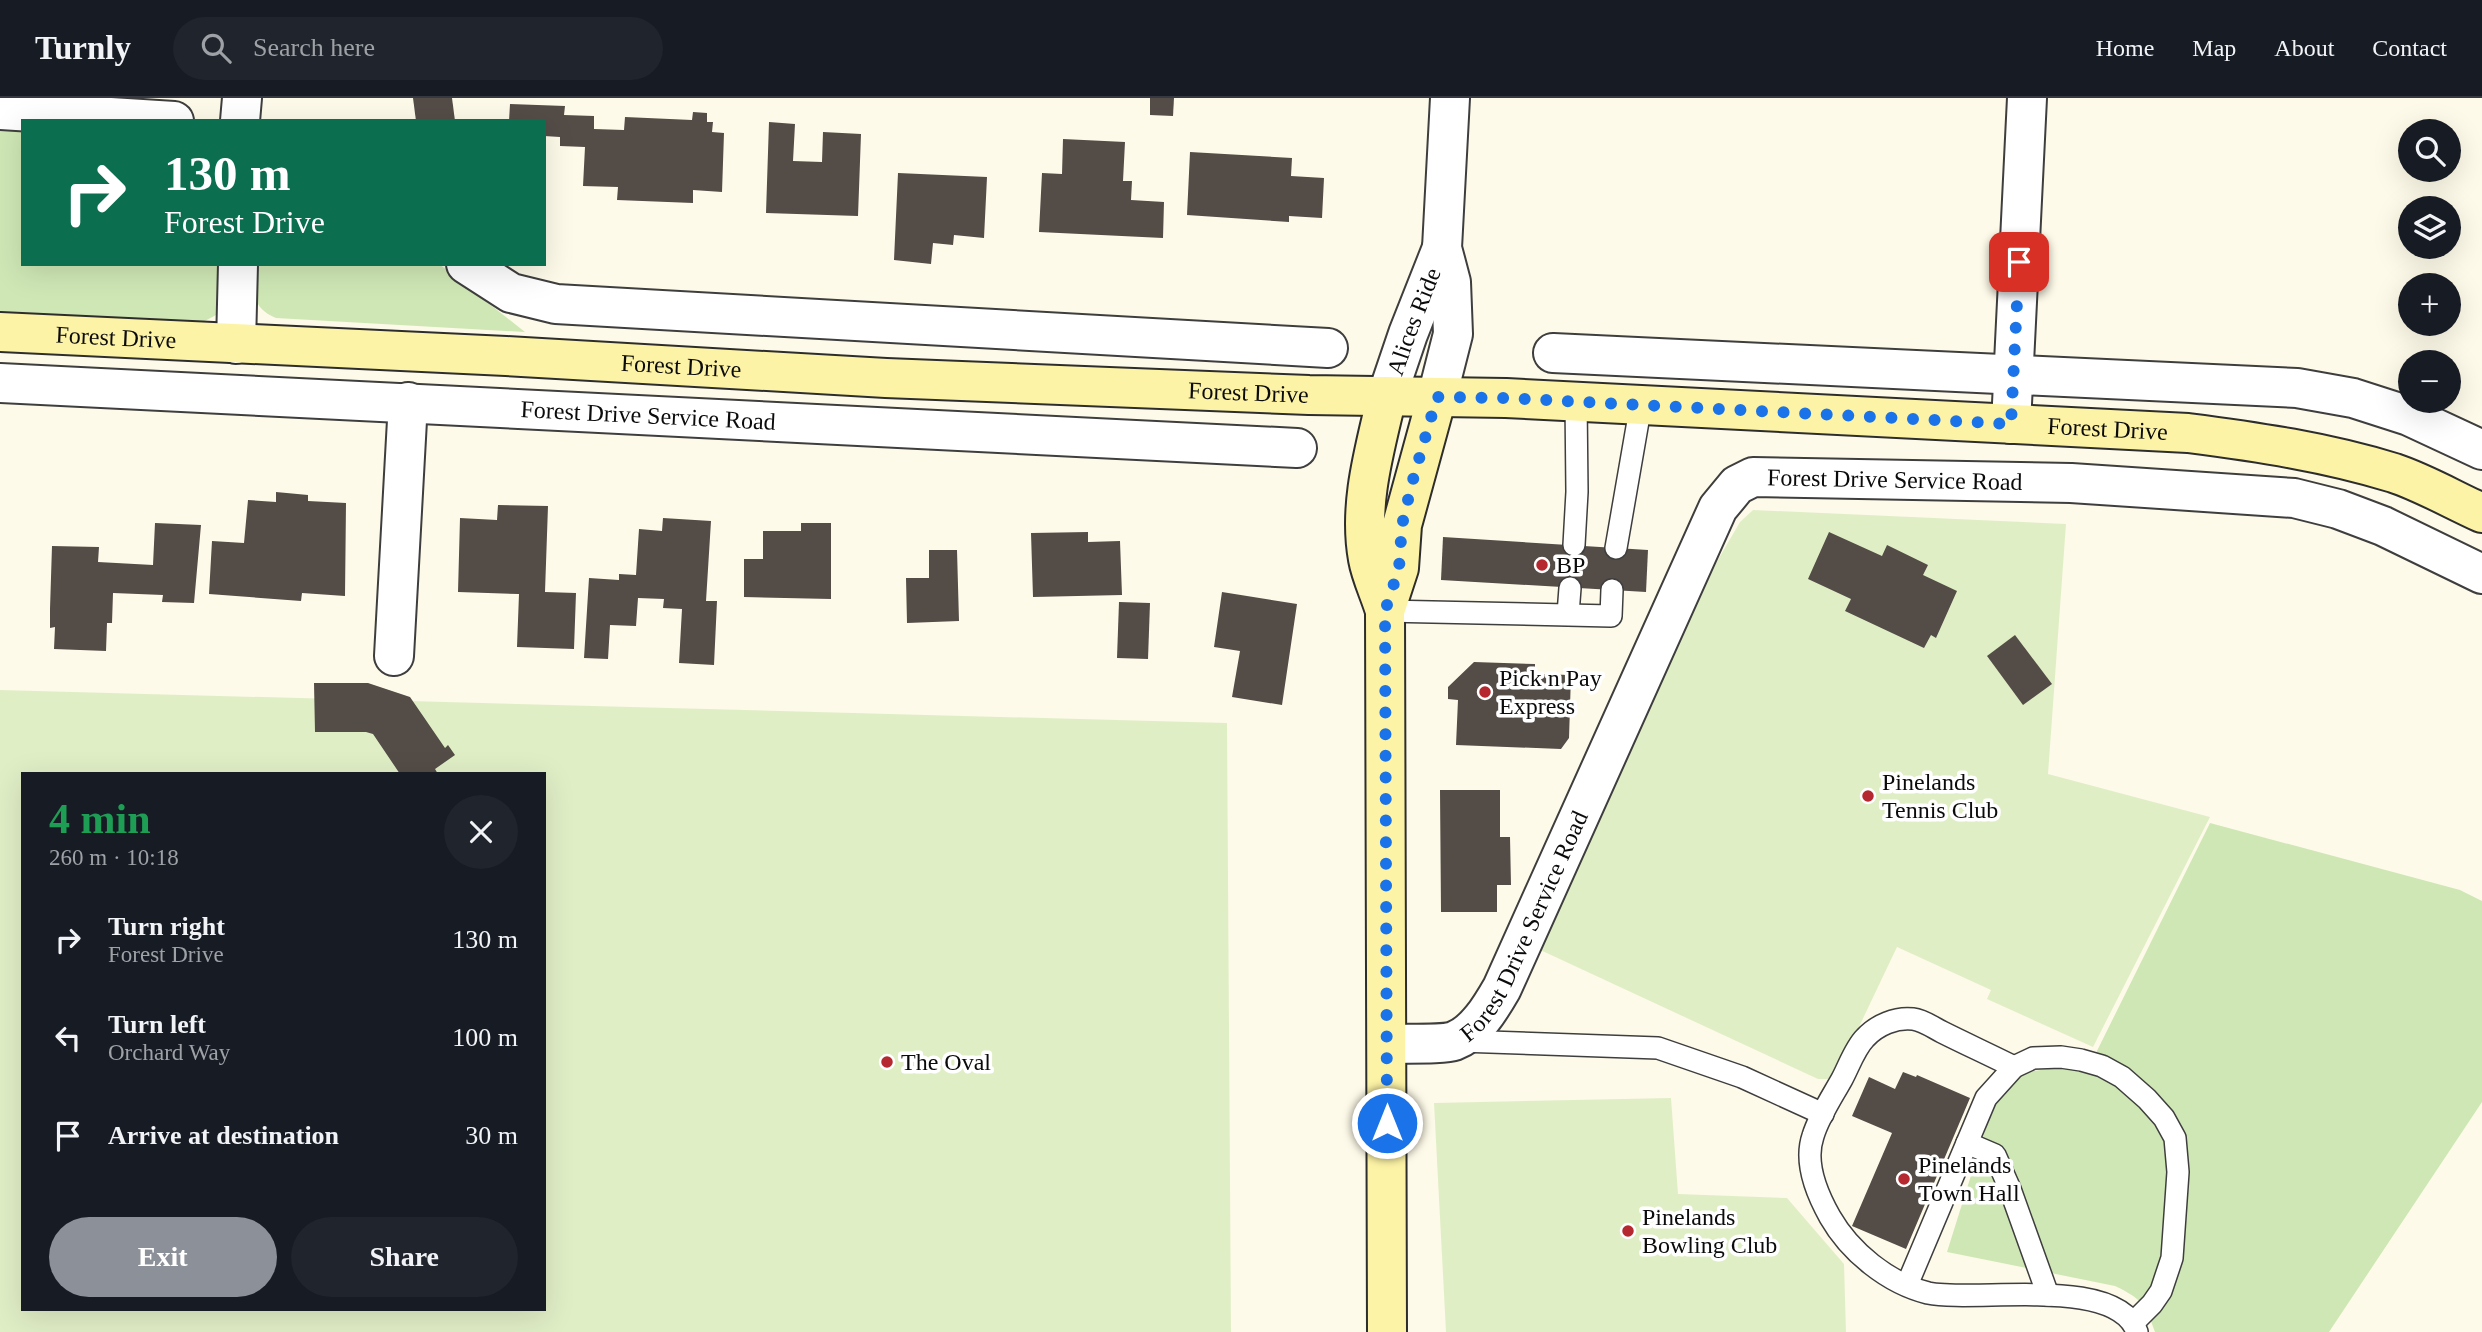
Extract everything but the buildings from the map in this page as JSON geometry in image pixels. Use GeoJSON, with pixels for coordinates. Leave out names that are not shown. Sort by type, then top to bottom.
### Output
{"type":"FeatureCollection","features":[{"type":"Feature","properties":{"kind":"main road","name":"Forest Drive"},"geometry":{"type":"LineString","coordinates":[[0,332],[506,356],[886,378],[1308,395],[1576,401],[2188,433],[2319,452],[2396,474],[2482,513]]}},
{"type":"Feature","properties":{"kind":"main road"},"geometry":{"type":"LineString","coordinates":[[1387,396],[1368,481],[1364,519],[1368,559],[1385,611],[1387,1332]]}},
{"type":"Feature","properties":{"kind":"main road"},"geometry":{"type":"LineString","coordinates":[[1385,611],[1399,568],[1402,525],[1412,483],[1437,397]]}},
{"type":"Feature","properties":{"kind":"street"},"geometry":{"type":"LineString","coordinates":[[240,119],[242,98]]}},
{"type":"Feature","properties":{"kind":"street","name":"Alices Ride"},"geometry":{"type":"LineString","coordinates":[[1437,397],[1453,334],[1451,282],[1442,248],[1450,98]]}},
{"type":"Feature","properties":{"kind":"street"},"geometry":{"type":"LineString","coordinates":[[2011,424],[2027,98]]}},
{"type":"Feature","properties":{"kind":"street"},"geometry":{"type":"LineString","coordinates":[[0,110],[142,119]]}},
{"type":"Feature","properties":{"kind":"street","name":"Alices Ride"},"geometry":{"type":"LineString","coordinates":[[1387,396],[1442,248]]}},
{"type":"Feature","properties":{"kind":"street"},"geometry":{"type":"LineString","coordinates":[[236,344],[238,266]]}},
{"type":"Feature","properties":{"kind":"street"},"geometry":{"type":"LineString","coordinates":[[469,266],[511,293],[556,304],[1328,348]]}},
{"type":"Feature","properties":{"kind":"street"},"geometry":{"type":"LineString","coordinates":[[1553,353],[2297,388],[2353,397],[2409,416],[2482,450]]}},
{"type":"Feature","properties":{"kind":"street","name":"Forest Drive Service Road"},"geometry":{"type":"LineString","coordinates":[[0,383],[1297,448]]}},
{"type":"Feature","properties":{"kind":"street"},"geometry":{"type":"LineString","coordinates":[[394,656],[408,402]]}},
{"type":"Feature","properties":{"kind":"street","name":"Forest Drive Service Road"},"geometry":{"type":"LineString","coordinates":[[1387,1044],[1453,1041],[1488,1012],[1502,988],[1718,508],[1737,485],[1753,477],[2071,483],[2294,498],[2338,509],[2383,526],[2482,574]]}},
{"type":"Feature","properties":{"kind":"lane"},"geometry":{"type":"LineString","coordinates":[[1574,545],[1577,492],[1576,401]]}},
{"type":"Feature","properties":{"kind":"lane"},"geometry":{"type":"LineString","coordinates":[[1616,548],[1641,404]]}},
{"type":"Feature","properties":{"kind":"lane"},"geometry":{"type":"LineString","coordinates":[[1568,614],[1570,588]]}},
{"type":"Feature","properties":{"kind":"lane"},"geometry":{"type":"LineString","coordinates":[[1385,611],[1611,616],[1612,590]]}},
{"type":"Feature","properties":{"kind":"lane"},"geometry":{"type":"LineString","coordinates":[[1907,1285],[1986,1098],[2014,1067],[2033,1058],[2061,1057],[2102,1066],[2122,1077],[2164,1118],[2175,1138],[2178,1172],[2172,1258],[2161,1291],[2136,1327],[2119,1310],[2100,1301],[2048,1295],[1929,1293],[1907,1285],[1889,1277],[1845,1240],[1818,1195],[1810,1164],[1812,1137],[1864,1039],[1878,1027],[1895,1020],[1915,1019],[2014,1067]]}},
{"type":"Feature","properties":{"kind":"lane"},"geometry":{"type":"LineString","coordinates":[[1453,1041],[1658,1048],[1742,1077],[1823,1114]]}},
{"type":"Feature","properties":{"kind":"lane"},"geometry":{"type":"LineString","coordinates":[[1967,1143],[1995,1155],[2048,1295]]}},
{"type":"Feature","properties":{"kind":"green space"},"geometry":{"type":"Polygon","coordinates":[[[0,128],[21,129],[21,266],[227,266],[225,306],[203,322],[0,312],[0,128]]]}},
{"type":"Feature","properties":{"kind":"green space"},"geometry":{"type":"Polygon","coordinates":[[[255,266],[442,266],[525,332],[276,318],[261,308],[254,289],[255,266]]]}},
{"type":"Feature","properties":{"kind":"green space","name":"Pinelands Tennis Club"},"geometry":{"type":"Polygon","coordinates":[[[1753,510],[2066,524],[2048,774],[2210,817],[2093,1047],[1987,999],[1991,990],[1897,947],[1838,1071],[1828,1079],[1818,1079],[1536,948],[1712,570],[1740,522],[1753,510]]]}},
{"type":"Feature","properties":{"kind":"green space","name":"The Oval"},"geometry":{"type":"Polygon","coordinates":[[[0,690],[1227,723],[1231,1332],[0,1332],[0,690]]]}},
{"type":"Feature","properties":{"kind":"green space"},"geometry":{"type":"Polygon","coordinates":[[[2210,823],[2460,890],[2482,901],[2482,1102],[2329,1332],[2155,1332],[2141,1303],[2115,1286],[1947,1252],[1995,1099],[2009,1082],[2026,1072],[2091,1063],[2210,823]]]}},
{"type":"Feature","properties":{"kind":"green space","name":"Pinelands Bowling Club"},"geometry":{"type":"Polygon","coordinates":[[[1671,1098],[1678,1194],[1787,1198],[1844,1264],[1846,1332],[1446,1332],[1434,1103],[1671,1098]]]}},
{"type":"Feature","properties":{"kind":"place","name":"BP"},"geometry":{"type":"Point","coordinates":[1542,565]}},
{"type":"Feature","properties":{"kind":"place","name":"Pick n Pay Express"},"geometry":{"type":"Point","coordinates":[1485,692]}},
{"type":"Feature","properties":{"kind":"place","name":"Pinelands Tennis Club"},"geometry":{"type":"Point","coordinates":[1868,796]}},
{"type":"Feature","properties":{"kind":"place","name":"The Oval"},"geometry":{"type":"Point","coordinates":[887,1062]}},
{"type":"Feature","properties":{"kind":"place","name":"Pinelands Town Hall"},"geometry":{"type":"Point","coordinates":[1904,1179]}},
{"type":"Feature","properties":{"kind":"place","name":"Pinelands Bowling Club"},"geometry":{"type":"Point","coordinates":[1628,1231]}},
{"type":"Feature","properties":{"kind":"route"},"geometry":{"type":"LineString","coordinates":[[1387,1123],[1385,611],[1399,568],[1402,525],[1412,483],[1437,397],[1506,398],[2011,424],[2019,262]]}}]}
